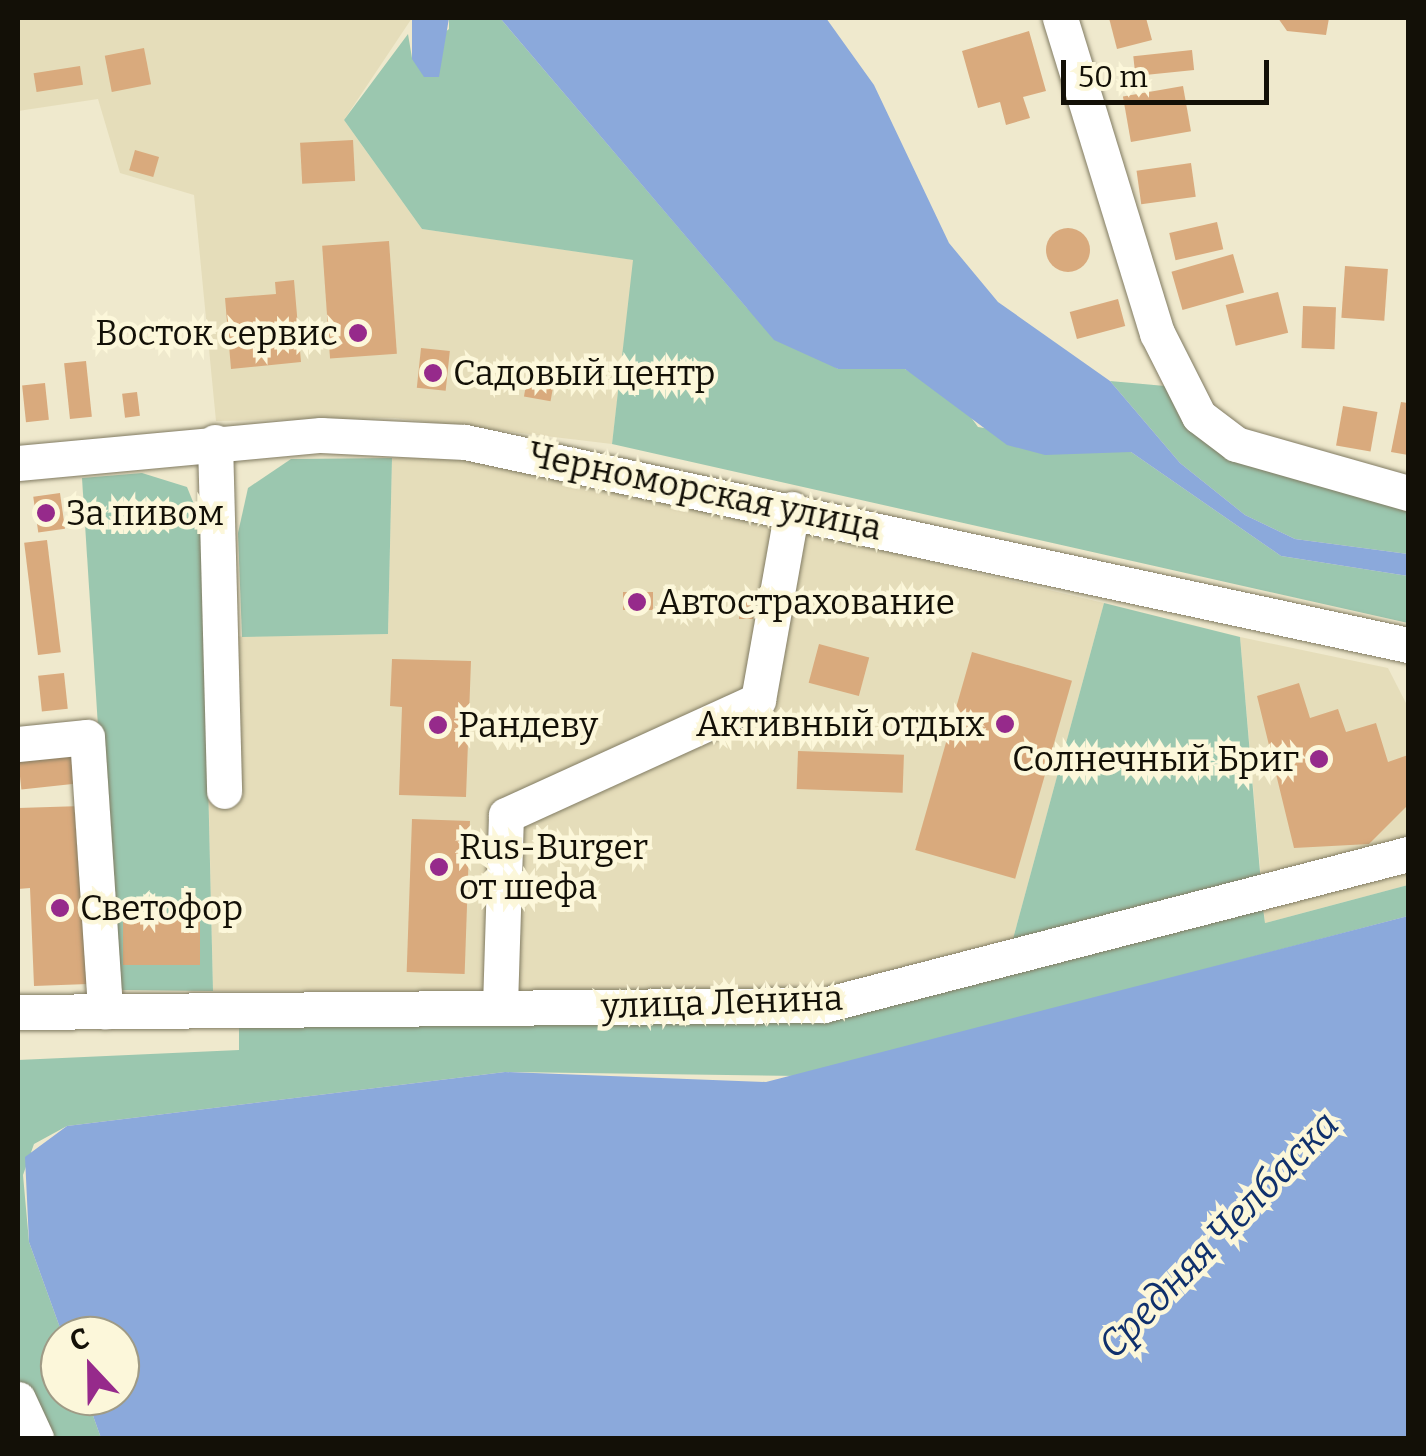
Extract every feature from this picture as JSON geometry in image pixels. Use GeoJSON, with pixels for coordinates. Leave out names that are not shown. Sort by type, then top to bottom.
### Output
{"type":"FeatureCollection","features":[{"type":"Feature","properties":{"kind":"street"},"geometry":{"type":"LineString","coordinates":[[1060,18],[1157,333],[1199,416],[1236,444],[1408,493]]}},
{"type":"Feature","properties":{"kind":"street"},"geometry":{"type":"LineString","coordinates":[[214,442],[224,790]]}},
{"type":"Feature","properties":{"kind":"street","name":"Черноморская улица"},"geometry":{"type":"LineString","coordinates":[[18,463],[214,442],[465,442],[792,509],[1396,643]]}},
{"type":"Feature","properties":{"kind":"street"},"geometry":{"type":"LineString","coordinates":[[500,1006],[506,814],[758,700],[792,509]]}},
{"type":"Feature","properties":{"kind":"street"},"geometry":{"type":"LineString","coordinates":[[18,744],[87,738],[105,1010]]}},
{"type":"Feature","properties":{"kind":"street","name":"улица Ленина"},"geometry":{"type":"LineString","coordinates":[[18,1012],[824,1005],[1408,854]]}},
{"type":"Feature","properties":{"kind":"street"},"geometry":{"type":"LineString","coordinates":[[18,1400],[36,1438]]}},
{"type":"Feature","properties":{"kind":"shaded area"},"geometry":{"type":"Polygon","coordinates":[[[18,18],[412,18],[344,120],[422,229],[634,260],[612,444],[395,418],[216,421],[194,195],[120,173],[98,99],[18,111],[18,18]]]}},
{"type":"Feature","properties":{"kind":"shaded area"},"geometry":{"type":"Polygon","coordinates":[[[443,457],[512,463],[1104,603],[1010,950],[905,979],[778,995],[213,991],[205,637],[388,634],[392,458],[443,457]]]}},
{"type":"Feature","properties":{"kind":"shaded area"},"geometry":{"type":"Polygon","coordinates":[[[1240,637],[1388,668],[1408,707],[1408,885],[1265,923],[1240,637]]]}},
{"type":"Feature","properties":{"kind":"green space"},"geometry":{"type":"Polygon","coordinates":[[[449,18],[500,18],[747,308],[838,369],[905,369],[960,402],[978,427],[1131,452],[1281,556],[1408,576],[1408,623],[612,444],[633,260],[422,229],[344,120],[408,34],[412,58],[449,29],[449,18]]]}},
{"type":"Feature","properties":{"kind":"green space"},"geometry":{"type":"Polygon","coordinates":[[[1110,381],[1165,386],[1176,402],[1408,502],[1408,554],[1295,539],[1245,515],[1180,463],[1110,381]]]}},
{"type":"Feature","properties":{"kind":"green space"},"geometry":{"type":"Polygon","coordinates":[[[392,458],[388,634],[242,637],[238,533],[248,488],[291,459],[392,458]]]}},
{"type":"Feature","properties":{"kind":"green space"},"geometry":{"type":"Polygon","coordinates":[[[142,473],[187,487],[202,524],[213,991],[115,990],[82,478],[142,473]]]}},
{"type":"Feature","properties":{"kind":"green space"},"geometry":{"type":"Polygon","coordinates":[[[1104,603],[1240,637],[1261,884],[1010,950],[1104,603]]]}},
{"type":"Feature","properties":{"kind":"green space"},"geometry":{"type":"Polygon","coordinates":[[[1408,885],[1408,916],[799,1076],[505,1072],[67,1126],[34,1144],[23,1175],[29,1242],[56,1316],[40,1316],[40,1416],[93,1416],[101,1438],[18,1438],[18,1060],[239,1050],[239,1019],[818,1020],[1263,908],[1265,923],[1408,885]]]}},
{"type":"Feature","properties":{"kind":"water"},"geometry":{"type":"Polygon","coordinates":[[[412,18],[449,18],[439,77],[424,77],[412,59],[412,18]]]}},
{"type":"Feature","properties":{"kind":"water"},"geometry":{"type":"Polygon","coordinates":[[[500,18],[826,18],[874,85],[949,243],[998,302],[1110,381],[1180,463],[1245,515],[1295,539],[1408,554],[1408,576],[1281,556],[1131,452],[1045,455],[1007,445],[905,369],[838,369],[774,340],[500,18]]]}},
{"type":"Feature","properties":{"kind":"water","name":"Средняя Челбаска"},"geometry":{"type":"Polygon","coordinates":[[[1408,916],[1408,1438],[101,1438],[93,1416],[140,1416],[140,1316],[56,1316],[29,1242],[25,1157],[67,1126],[505,1072],[766,1082],[1408,916]]]}},
{"type":"Feature","properties":{"kind":"building"},"geometry":{"type":"Polygon","coordinates":[[[1109,18],[1146,18],[1152,40],[1117,49],[1109,18]]]}},
{"type":"Feature","properties":{"kind":"building"},"geometry":{"type":"Polygon","coordinates":[[[1278,18],[1329,18],[1326,35],[1287,31],[1278,18]]]}},
{"type":"Feature","properties":{"kind":"building"},"geometry":{"type":"Polygon","coordinates":[[[1029,31],[1046,91],[1023,97],[1030,118],[1006,125],[1000,102],[978,108],[962,51],[1029,31]]]}},
{"type":"Feature","properties":{"kind":"building"},"geometry":{"type":"Polygon","coordinates":[[[144,48],[151,84],[112,92],[105,56],[144,48]]]}},
{"type":"Feature","properties":{"kind":"building"},"geometry":{"type":"Polygon","coordinates":[[[1192,50],[1194,70],[1135,76],[1133,56],[1192,50]]]}},
{"type":"Feature","properties":{"kind":"building"},"geometry":{"type":"Polygon","coordinates":[[[80,66],[83,85],[37,92],[34,73],[80,66]]]}},
{"type":"Feature","properties":{"kind":"building"},"geometry":{"type":"Polygon","coordinates":[[[1183,86],[1191,131],[1131,142],[1123,97],[1183,86]]]}},
{"type":"Feature","properties":{"kind":"building"},"geometry":{"type":"Polygon","coordinates":[[[353,140],[355,181],[302,184],[300,143],[353,140]]]}},
{"type":"Feature","properties":{"kind":"building"},"geometry":{"type":"Polygon","coordinates":[[[135,150],[159,157],[153,177],[129,170],[135,150]]]}},
{"type":"Feature","properties":{"kind":"building"},"geometry":{"type":"Polygon","coordinates":[[[1191,163],[1196,197],[1141,204],[1137,171],[1191,163]]]}},
{"type":"Feature","properties":{"kind":"building"},"geometry":{"type":"Polygon","coordinates":[[[1217,222],[1223,249],[1176,260],[1169,233],[1217,222]]]}},
{"type":"Feature","properties":{"kind":"building"},"geometry":{"type":"Polygon","coordinates":[[[1068,228],[1084,234],[1090,250],[1084,266],[1068,272],[1052,266],[1046,250],[1052,234],[1068,228]]]}},
{"type":"Feature","properties":{"kind":"building"},"geometry":{"type":"Polygon","coordinates":[[[389,241],[397,354],[330,358],[322,246],[389,241]]]}},
{"type":"Feature","properties":{"kind":"building"},"geometry":{"type":"Polygon","coordinates":[[[1233,254],[1244,292],[1183,310],[1171,272],[1233,254]]]}},
{"type":"Feature","properties":{"kind":"building"},"geometry":{"type":"Polygon","coordinates":[[[1345,266],[1388,269],[1384,321],[1341,318],[1345,266]]]}},
{"type":"Feature","properties":{"kind":"building"},"geometry":{"type":"Polygon","coordinates":[[[294,280],[301,362],[231,369],[225,298],[276,294],[275,282],[294,280]]]}},
{"type":"Feature","properties":{"kind":"building"},"geometry":{"type":"Polygon","coordinates":[[[1278,292],[1288,333],[1236,346],[1226,305],[1278,292]]]}},
{"type":"Feature","properties":{"kind":"building"},"geometry":{"type":"Polygon","coordinates":[[[1118,299],[1125,326],[1077,339],[1070,312],[1118,299]]]}},
{"type":"Feature","properties":{"kind":"building"},"geometry":{"type":"Polygon","coordinates":[[[1303,306],[1336,307],[1335,349],[1302,348],[1303,306]]]}},
{"type":"Feature","properties":{"kind":"building"},"geometry":{"type":"Polygon","coordinates":[[[421,348],[450,351],[446,391],[417,388],[421,348]]]}},
{"type":"Feature","properties":{"kind":"building"},"geometry":{"type":"Polygon","coordinates":[[[86,361],[92,417],[70,419],[64,363],[86,361]]]}},
{"type":"Feature","properties":{"kind":"building"},"geometry":{"type":"Polygon","coordinates":[[[529,368],[556,373],[551,401],[524,397],[529,368]]]}},
{"type":"Feature","properties":{"kind":"building"},"geometry":{"type":"Polygon","coordinates":[[[45,383],[49,420],[26,422],[22,385],[45,383]]]}},
{"type":"Feature","properties":{"kind":"building"},"geometry":{"type":"Polygon","coordinates":[[[137,392],[140,416],[125,418],[122,394],[137,392]]]}},
{"type":"Feature","properties":{"kind":"building"},"geometry":{"type":"Polygon","coordinates":[[[1401,402],[1408,403],[1408,455],[1391,452],[1401,402]]]}},
{"type":"Feature","properties":{"kind":"building"},"geometry":{"type":"Polygon","coordinates":[[[1343,406],[1377,412],[1371,451],[1336,445],[1343,406]]]}},
{"type":"Feature","properties":{"kind":"building"},"geometry":{"type":"Polygon","coordinates":[[[60,493],[65,529],[38,532],[33,497],[60,493]]]}},
{"type":"Feature","properties":{"kind":"building"},"geometry":{"type":"Polygon","coordinates":[[[47,540],[61,652],[38,655],[24,543],[47,540]]]}},
{"type":"Feature","properties":{"kind":"building"},"geometry":{"type":"Polygon","coordinates":[[[623,592],[653,592],[653,610],[623,610],[623,592]]]}},
{"type":"Feature","properties":{"kind":"building"},"geometry":{"type":"Polygon","coordinates":[[[739,600],[753,600],[753,619],[739,619],[739,600]]]}},
{"type":"Feature","properties":{"kind":"building"},"geometry":{"type":"Polygon","coordinates":[[[819,644],[869,657],[859,696],[809,683],[819,644]]]}},
{"type":"Feature","properties":{"kind":"building"},"geometry":{"type":"Polygon","coordinates":[[[972,652],[1072,681],[1015,879],[915,850],[972,652]]]}},
{"type":"Feature","properties":{"kind":"building"},"geometry":{"type":"Polygon","coordinates":[[[392,659],[471,661],[466,797],[399,795],[402,707],[390,706],[392,659]]]}},
{"type":"Feature","properties":{"kind":"building"},"geometry":{"type":"Polygon","coordinates":[[[64,673],[68,709],[42,712],[38,676],[64,673]]]}},
{"type":"Feature","properties":{"kind":"building"},"geometry":{"type":"Polygon","coordinates":[[[1299,683],[1310,718],[1338,709],[1346,732],[1376,723],[1388,762],[1408,755],[1406,807],[1369,844],[1294,848],[1257,696],[1299,683]]]}},
{"type":"Feature","properties":{"kind":"building"},"geometry":{"type":"Polygon","coordinates":[[[798,751],[904,755],[903,793],[797,789],[798,751]]]}},
{"type":"Feature","properties":{"kind":"building"},"geometry":{"type":"Polygon","coordinates":[[[81,754],[84,783],[21,789],[18,761],[81,754]]]}},
{"type":"Feature","properties":{"kind":"building"},"geometry":{"type":"Polygon","coordinates":[[[82,806],[88,984],[34,986],[30,888],[18,889],[18,808],[82,806]]]}},
{"type":"Feature","properties":{"kind":"building"},"geometry":{"type":"Polygon","coordinates":[[[412,819],[470,821],[465,974],[407,972],[412,819]]]}},
{"type":"Feature","properties":{"kind":"building"},"geometry":{"type":"Polygon","coordinates":[[[123,915],[200,915],[200,965],[123,965],[123,915]]]}},
{"type":"Feature","properties":{"kind":"place","name":"Восток сервис"},"geometry":{"type":"Point","coordinates":[358,333]}},
{"type":"Feature","properties":{"kind":"place","name":"Садовый центр"},"geometry":{"type":"Point","coordinates":[433,373]}},
{"type":"Feature","properties":{"kind":"place","name":"За пивом"},"geometry":{"type":"Point","coordinates":[46,513]}},
{"type":"Feature","properties":{"kind":"place","name":"Автострахование"},"geometry":{"type":"Point","coordinates":[637,602]}},
{"type":"Feature","properties":{"kind":"place","name":"Активный отдых"},"geometry":{"type":"Point","coordinates":[1005,724]}},
{"type":"Feature","properties":{"kind":"place","name":"Рандеву"},"geometry":{"type":"Point","coordinates":[438,725]}},
{"type":"Feature","properties":{"kind":"place","name":"Солнечный Бриг"},"geometry":{"type":"Point","coordinates":[1319,759]}},
{"type":"Feature","properties":{"kind":"place","name":"Rus-Burger от шефа"},"geometry":{"type":"Point","coordinates":[439,867]}},
{"type":"Feature","properties":{"kind":"place","name":"Светофор"},"geometry":{"type":"Point","coordinates":[60,908]}}]}
